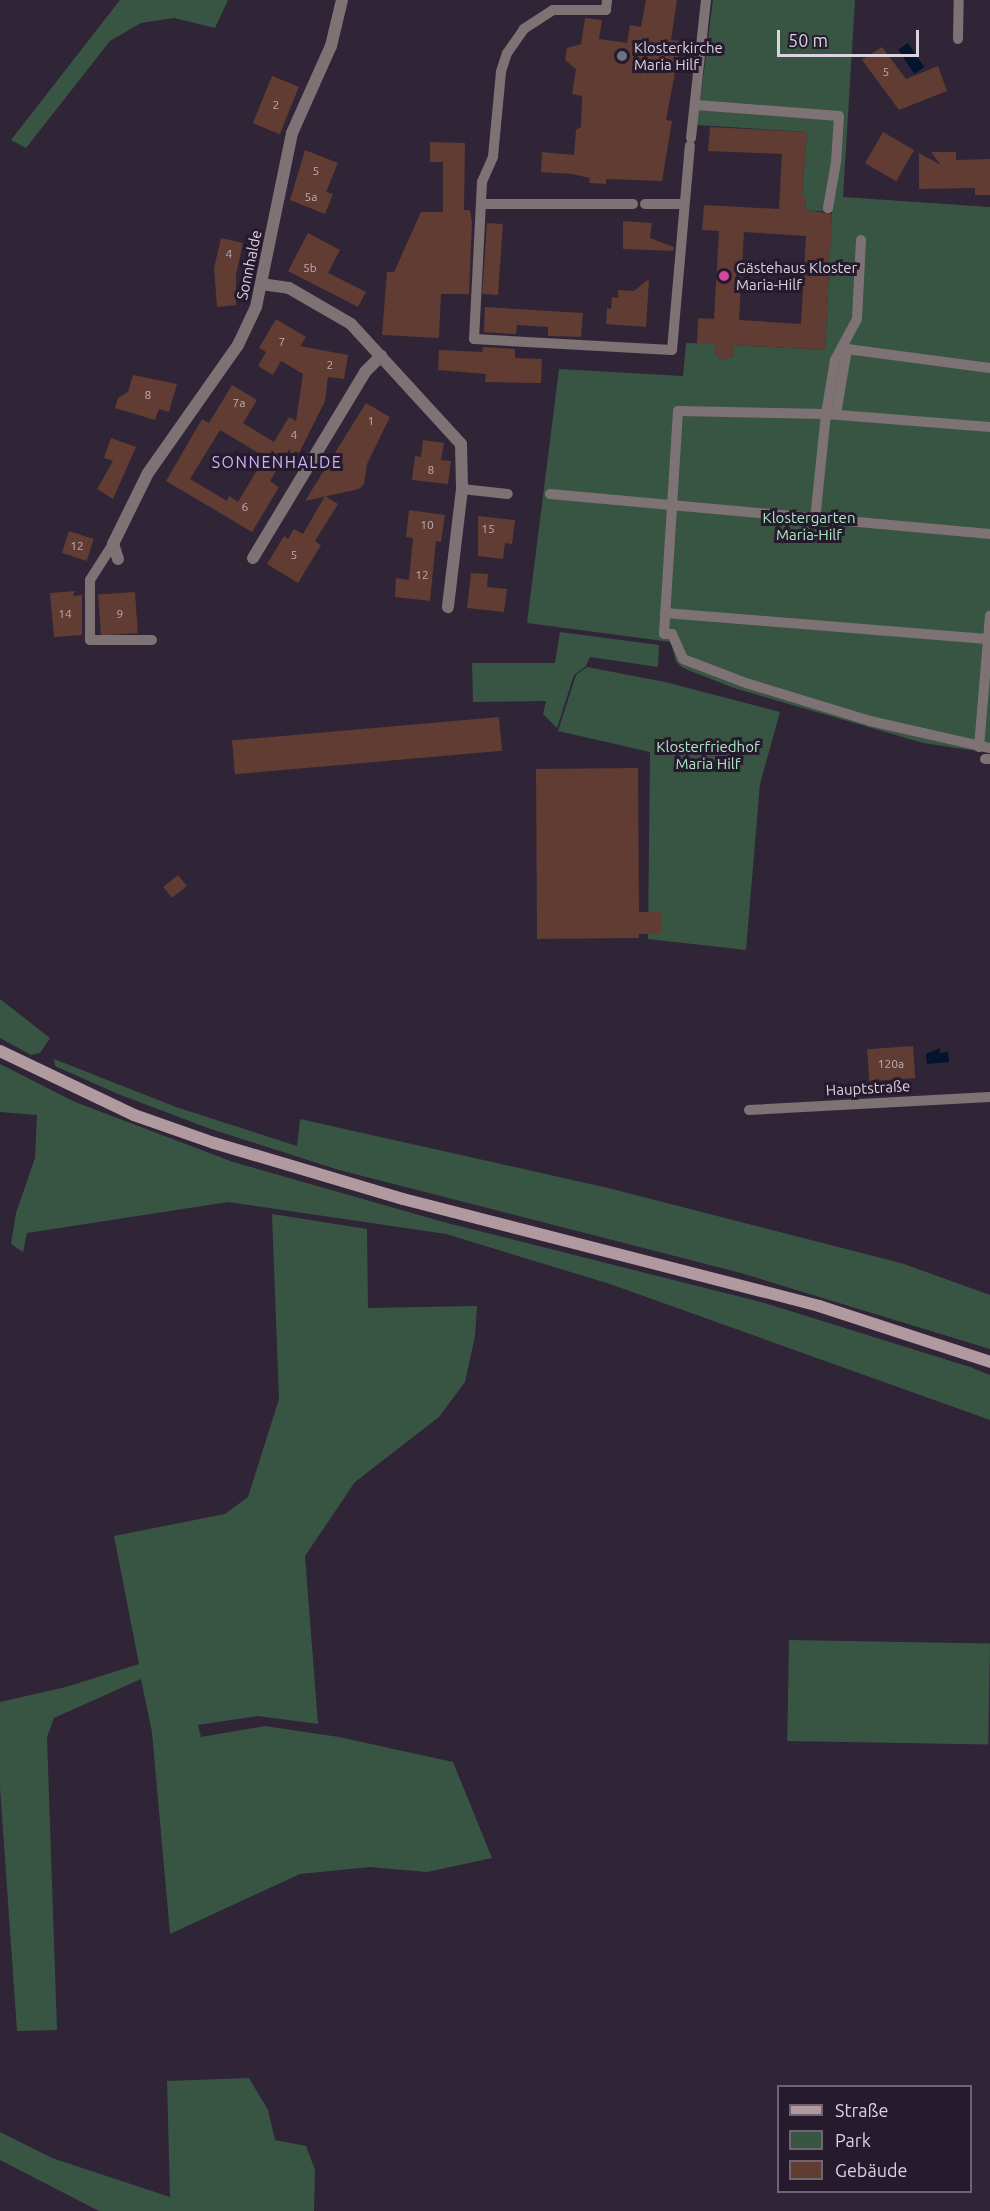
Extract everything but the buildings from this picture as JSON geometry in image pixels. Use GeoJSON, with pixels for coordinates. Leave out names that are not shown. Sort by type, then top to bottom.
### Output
{"type":"FeatureCollection","features":[{"type":"Feature","properties":{"kind":"main road"},"geometry":{"type":"LineString","coordinates":[[0,1051],[134,1115],[214,1143],[392,1196],[819,1306],[990,1362]]}},
{"type":"Feature","properties":{"kind":"street","name":"Sonnhalde"},"geometry":{"type":"LineString","coordinates":[[113,544],[148,473],[238,345],[261,284],[292,133],[331,46],[342,0]]}},
{"type":"Feature","properties":{"kind":"street"},"geometry":{"type":"LineString","coordinates":[[261,284],[289,288],[351,324],[461,444],[462,489],[448,606]]}},
{"type":"Feature","properties":{"kind":"street"},"geometry":{"type":"LineString","coordinates":[[253,558],[365,372],[381,356]]}},
{"type":"Feature","properties":{"kind":"street"},"geometry":{"type":"LineString","coordinates":[[113,544],[118,559]]}},
{"type":"Feature","properties":{"kind":"lane"},"geometry":{"type":"LineString","coordinates":[[608,0],[606,10],[553,10],[524,29],[507,53],[501,72],[493,157],[482,182],[474,339],[672,350],[690,142],[696,105],[706,0]]}},
{"type":"Feature","properties":{"kind":"lane"},"geometry":{"type":"LineString","coordinates":[[958,39],[959,0]]}},
{"type":"Feature","properties":{"kind":"lane"},"geometry":{"type":"LineString","coordinates":[[696,105],[838,116],[836,162],[828,208]]}},
{"type":"Feature","properties":{"kind":"lane"},"geometry":{"type":"LineString","coordinates":[[481,204],[633,204]]}},
{"type":"Feature","properties":{"kind":"lane"},"geometry":{"type":"LineString","coordinates":[[645,204],[684,204]]}},
{"type":"Feature","properties":{"kind":"lane"},"geometry":{"type":"LineString","coordinates":[[815,520],[831,414],[835,360],[857,319],[861,240]]}},
{"type":"Feature","properties":{"kind":"lane"},"geometry":{"type":"LineString","coordinates":[[831,414],[847,349],[990,368]]}},
{"type":"Feature","properties":{"kind":"lane"},"geometry":{"type":"LineString","coordinates":[[990,427],[831,414],[678,411],[665,638],[672,634],[688,663],[870,721],[985,747],[990,615]]}},
{"type":"Feature","properties":{"kind":"lane"},"geometry":{"type":"LineString","coordinates":[[462,489],[508,494]]}},
{"type":"Feature","properties":{"kind":"lane"},"geometry":{"type":"LineString","coordinates":[[550,494],[815,520],[990,534]]}},
{"type":"Feature","properties":{"kind":"lane","name":"Sonnhalde"},"geometry":{"type":"LineString","coordinates":[[113,544],[90,580],[90,640],[152,640]]}},
{"type":"Feature","properties":{"kind":"lane"},"geometry":{"type":"LineString","coordinates":[[665,613],[989,639]]}},
{"type":"Feature","properties":{"kind":"lane","name":"Hauptstraße"},"geometry":{"type":"LineString","coordinates":[[748,1110],[990,1097]]}},
{"type":"Feature","properties":{"kind":"green space"},"geometry":{"type":"Polygon","coordinates":[[[120,0],[228,0],[215,28],[174,18],[141,23],[110,41],[26,148],[11,140],[120,0]]]}},
{"type":"Feature","properties":{"kind":"green space","name":"Klostergarten Maria-Hilf"},"geometry":{"type":"Polygon","coordinates":[[[713,0],[855,0],[843,197],[990,207],[990,753],[923,743],[734,688],[683,668],[676,662],[671,642],[527,623],[559,369],[683,376],[686,343],[715,344],[715,354],[721,360],[734,356],[734,345],[825,350],[832,212],[802,210],[806,204],[802,195],[807,132],[697,125],[713,0]]]}},
{"type":"Feature","properties":{"kind":"green space"},"geometry":{"type":"Polygon","coordinates":[[[560,632],[659,645],[658,667],[590,657],[586,666],[574,675],[557,728],[543,714],[546,701],[473,702],[472,663],[555,663],[560,632]]]}},
{"type":"Feature","properties":{"kind":"green space","name":"Klosterfriedhof Maria Hilf"},"geometry":{"type":"Polygon","coordinates":[[[587,667],[665,682],[780,712],[760,784],[746,950],[648,939],[650,752],[558,731],[576,675],[587,667]]]}},
{"type":"Feature","properties":{"kind":"green space"},"geometry":{"type":"Polygon","coordinates":[[[0,999],[50,1038],[40,1053],[31,1055],[0,1038],[0,999]]]}},
{"type":"Feature","properties":{"kind":"green space"},"geometry":{"type":"Polygon","coordinates":[[[54,1059],[176,1107],[297,1146],[300,1119],[608,1188],[901,1263],[990,1295],[990,1349],[741,1273],[339,1170],[208,1128],[118,1094],[55,1066],[54,1059]]]}},
{"type":"Feature","properties":{"kind":"green space"},"geometry":{"type":"Polygon","coordinates":[[[0,1064],[75,1102],[233,1162],[447,1223],[761,1302],[970,1367],[990,1375],[990,1420],[610,1284],[446,1234],[228,1202],[27,1233],[23,1252],[11,1244],[16,1213],[35,1158],[37,1115],[0,1112],[0,1064]]]}},
{"type":"Feature","properties":{"kind":"green space"},"geometry":{"type":"Polygon","coordinates":[[[272,1214],[367,1229],[368,1308],[477,1306],[475,1336],[465,1382],[439,1417],[355,1482],[305,1556],[318,1724],[258,1716],[198,1725],[201,1737],[265,1726],[339,1737],[453,1762],[492,1858],[427,1872],[370,1867],[300,1874],[170,1934],[152,1732],[141,1679],[54,1718],[47,1737],[57,2030],[17,2031],[0,1787],[0,1702],[66,1687],[139,1664],[114,1536],[225,1514],[248,1497],[279,1399],[272,1214]]]}},
{"type":"Feature","properties":{"kind":"green space"},"geometry":{"type":"Polygon","coordinates":[[[789,1640],[990,1644],[988,1744],[787,1741],[789,1640]]]}},
{"type":"Feature","properties":{"kind":"green space"},"geometry":{"type":"Polygon","coordinates":[[[249,2078],[268,2110],[275,2140],[306,2146],[315,2170],[314,2211],[99,2211],[0,2160],[0,2132],[52,2158],[170,2197],[167,2081],[249,2078]]]}},
{"type":"Feature","properties":{"kind":"water"},"geometry":{"type":"Polygon","coordinates":[[[908,43],[924,67],[914,74],[898,50],[908,43]]]}},
{"type":"Feature","properties":{"kind":"water"},"geometry":{"type":"Polygon","coordinates":[[[940,1048],[940,1053],[948,1052],[949,1062],[927,1064],[926,1054],[940,1048]]]}},
{"type":"Feature","properties":{"kind":"place","name":"Klosterkirche Maria Hilf"},"geometry":{"type":"Point","coordinates":[622,56]}},
{"type":"Feature","properties":{"kind":"place","name":"Gästehaus Kloster Maria-Hilf"},"geometry":{"type":"Point","coordinates":[724,276]}},
{"type":"Feature","properties":{"kind":"district","name":"SONNENHALDE"},"geometry":{"type":"Point","coordinates":[277,462]}}]}
